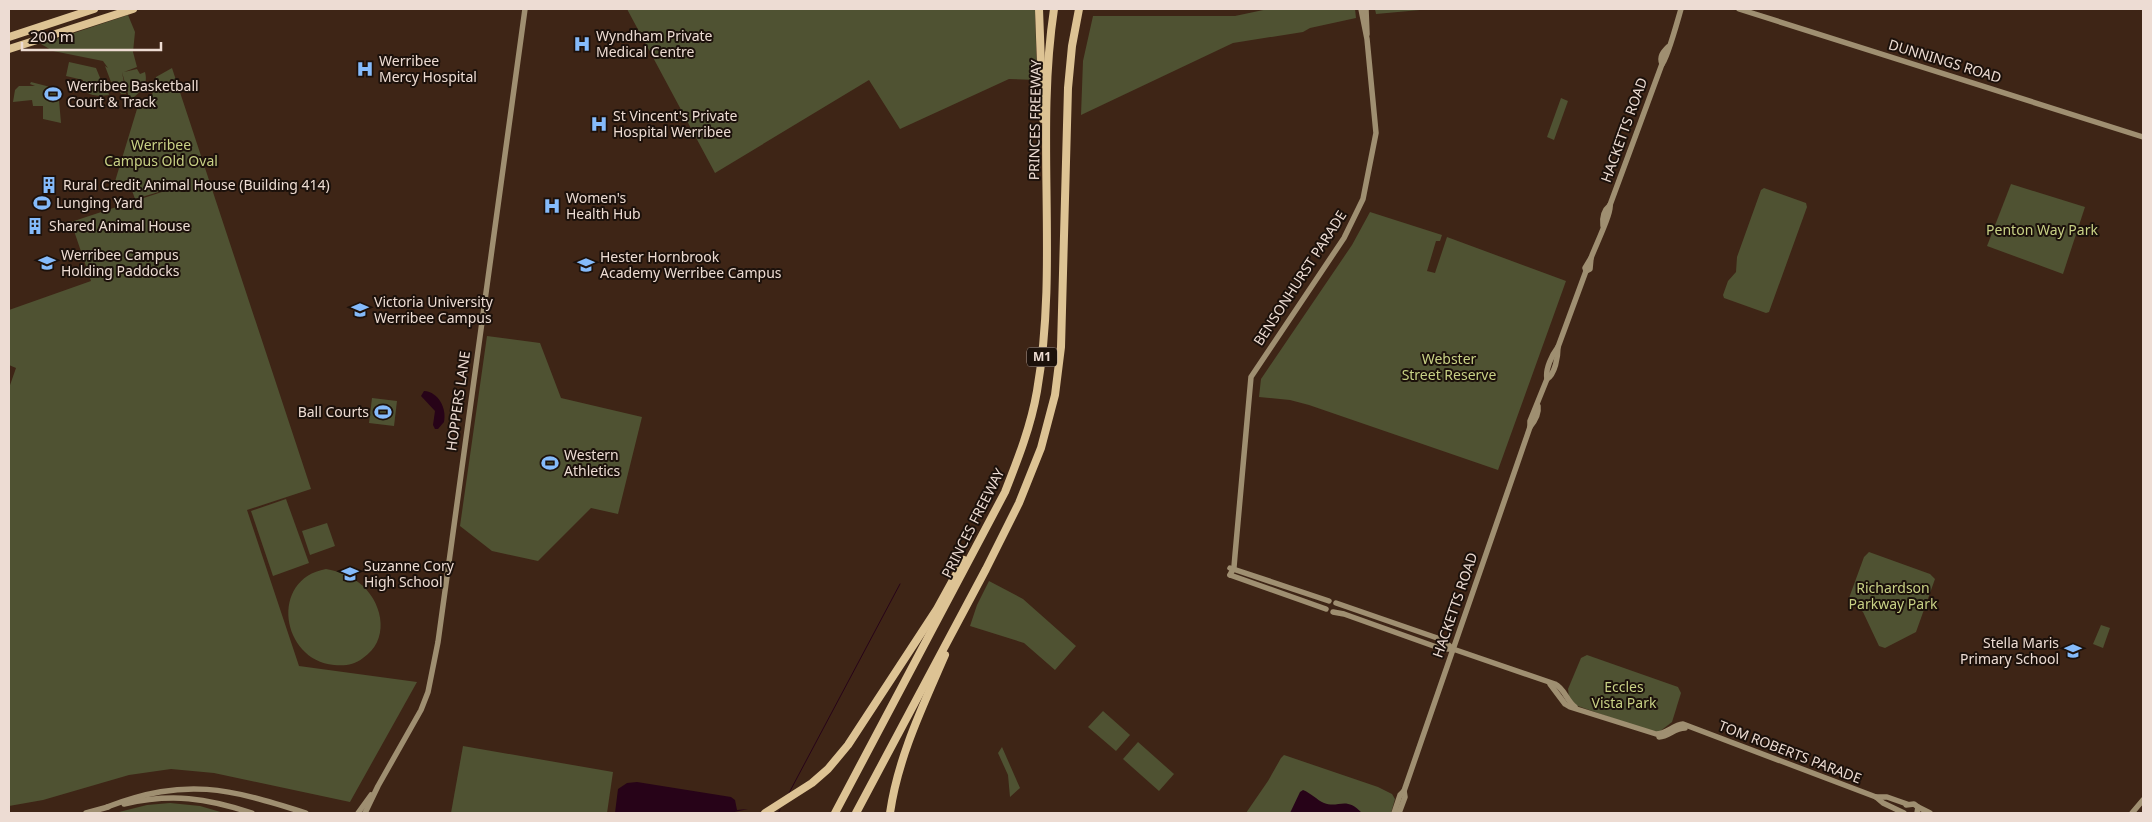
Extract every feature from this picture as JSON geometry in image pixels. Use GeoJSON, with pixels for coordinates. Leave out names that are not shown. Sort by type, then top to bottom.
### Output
{"type":"FeatureCollection","features":[{"type":"Feature","properties":{"kind":"highway"},"geometry":{"type":"LineString","coordinates":[[9,37],[94,9]]}},
{"type":"Feature","properties":{"kind":"highway"},"geometry":{"type":"LineString","coordinates":[[9,49],[132,9]]}},
{"type":"Feature","properties":{"kind":"highway"},"geometry":{"type":"LineString","coordinates":[[1039,9],[1040,72],[1046,174]]}},
{"type":"Feature","properties":{"kind":"highway","name":"PRINCES FREEWAY"},"geometry":{"type":"LineString","coordinates":[[835,813],[1006,492],[1018,460],[1037,393],[1044,345],[1047,92],[1054,9]]}},
{"type":"Feature","properties":{"kind":"highway","name":"M1"},"geometry":{"type":"LineString","coordinates":[[856,813],[1019,503],[1041,448],[1055,395],[1063,313],[1068,88],[1079,9]]}},
{"type":"Feature","properties":{"kind":"highway"},"geometry":{"type":"LineString","coordinates":[[765,813],[812,784],[828,769],[848,745],[936,609],[964,561],[986,530]]}},
{"type":"Feature","properties":{"kind":"highway"},"geometry":{"type":"LineString","coordinates":[[890,813],[893,788],[900,762],[968,602]]}},
{"type":"Feature","properties":{"kind":"street","name":"HOPPERS LANE"},"geometry":{"type":"LineString","coordinates":[[365,813],[421,710],[428,692],[438,642],[526,9]]}},
{"type":"Feature","properties":{"kind":"street","name":"BENSONHURST PARADE"},"geometry":{"type":"LineString","coordinates":[[1360,9],[1367,39]]}},
{"type":"Feature","properties":{"kind":"street","name":"BENSONHURST PARADE"},"geometry":{"type":"LineString","coordinates":[[1326,609],[1230,575],[1252,375],[1346,234],[1363,199],[1376,136],[1366,9]]}},
{"type":"Feature","properties":{"kind":"street","name":"HACKETTS ROAD"},"geometry":{"type":"LineString","coordinates":[[1394,813],[1403,794],[1531,423],[1534,408],[1538,406],[1547,379],[1546,374],[1588,270],[1585,268],[1591,258],[1604,223],[1607,208],[1610,205],[1662,64],[1660,60],[1663,52],[1668,47],[1682,9]]}},
{"type":"Feature","properties":{"kind":"street","name":"DUNNINGS ROAD"},"geometry":{"type":"LineString","coordinates":[[1739,9],[2143,136]]}},
{"type":"Feature","properties":{"kind":"street"},"geometry":{"type":"LineString","coordinates":[[1232,568],[1329,601],[1333,600],[1337,608],[1333,612],[1326,609],[1326,603],[1329,601]]}},
{"type":"Feature","properties":{"kind":"street","name":"TOM ROBERTS PARADE"},"geometry":{"type":"LineString","coordinates":[[1336,603],[1443,640],[1453,649]]}},
{"type":"Feature","properties":{"kind":"street","name":"TOM ROBERTS PARADE"},"geometry":{"type":"LineString","coordinates":[[1333,612],[1344,614],[1442,649],[1453,649],[1562,688],[1570,703],[1578,710],[1659,737],[1667,736],[1678,729],[1695,729],[1876,797],[1883,803],[1904,813]]}},
{"type":"Feature","properties":{"kind":"street","name":"HOPPERS LANE"},"geometry":{"type":"LineString","coordinates":[[358,813],[378,786]]}},
{"type":"Feature","properties":{"kind":"street"},"geometry":{"type":"LineString","coordinates":[[86,813],[155,792],[199,788],[241,793],[306,813]]}},
{"type":"Feature","properties":{"kind":"street","name":"HACKETTS ROAD"},"geometry":{"type":"LineString","coordinates":[[1399,813],[1403,794]]}},
{"type":"Feature","properties":{"kind":"street"},"geometry":{"type":"LineString","coordinates":[[107,807],[177,797],[210,801],[252,813]]}},
{"type":"Feature","properties":{"kind":"street","name":"TOM ROBERTS PARADE"},"geometry":{"type":"LineString","coordinates":[[1876,797],[1887,797],[1908,804],[1914,804],[1918,810]]}},
{"type":"Feature","properties":{"kind":"street"},"geometry":{"type":"LineString","coordinates":[[2132,813],[2143,800]]}},
{"type":"Feature","properties":{"kind":"street"},"geometry":{"type":"LineString","coordinates":[[1904,813],[1904,809],[1908,804]]}},
{"type":"Feature","properties":{"kind":"street"},"geometry":{"type":"LineString","coordinates":[[1918,810],[1930,813]]}},
{"type":"Feature","properties":{"kind":"green space"},"geometry":{"type":"Polygon","coordinates":[[[627,9],[1035,9],[1037,80],[1009,79],[900,129],[869,80],[715,173],[627,9]]]}},
{"type":"Feature","properties":{"kind":"green space"},"geometry":{"type":"Polygon","coordinates":[[[1268,9],[1355,9],[1356,18],[1310,28],[1303,32],[1233,43],[1081,115],[1083,61],[1093,16],[1235,16],[1268,9]]]}},
{"type":"Feature","properties":{"kind":"green space"},"geometry":{"type":"Polygon","coordinates":[[[1375,9],[1419,9],[1420,10],[1376,14],[1375,9]]]}},
{"type":"Feature","properties":{"kind":"green space"},"geometry":{"type":"Polygon","coordinates":[[[128,15],[135,32],[133,52],[137,67],[124,72],[137,69],[140,74],[145,72],[146,77],[146,82],[142,89],[130,101],[122,72],[126,94],[121,94],[114,81],[111,82],[105,66],[108,68],[103,61],[53,51],[41,44],[128,15]]]}},
{"type":"Feature","properties":{"kind":"green space"},"geometry":{"type":"Polygon","coordinates":[[[69,62],[96,68],[103,85],[106,85],[109,95],[99,96],[90,94],[84,89],[83,80],[66,76],[69,62]]]}},
{"type":"Feature","properties":{"kind":"green space","name":"Werribee Campus Old Oval"},"geometry":{"type":"Polygon","coordinates":[[[172,68],[311,489],[247,510],[299,666],[417,682],[350,802],[214,773],[171,769],[129,775],[43,800],[9,806],[9,388],[16,368],[9,365],[9,310],[91,281],[71,222],[186,184],[135,199],[130,185],[113,188],[137,109],[152,95],[156,77],[172,68]]]}},
{"type":"Feature","properties":{"kind":"green space"},"geometry":{"type":"Polygon","coordinates":[[[31,82],[58,89],[55,99],[50,99],[59,100],[61,123],[43,119],[43,106],[33,106],[32,100],[13,102],[15,90],[19,86],[35,86],[30,84],[31,82]]]}},
{"type":"Feature","properties":{"kind":"green space"},"geometry":{"type":"Polygon","coordinates":[[[1561,98],[1568,101],[1554,140],[1547,137],[1561,98]]]}},
{"type":"Feature","properties":{"kind":"green space","name":"Penton Way Park"},"geometry":{"type":"Polygon","coordinates":[[[2011,184],[2085,207],[2063,274],[1987,246],[2011,184]]]}},
{"type":"Feature","properties":{"kind":"green space"},"geometry":{"type":"Polygon","coordinates":[[[1764,188],[1806,203],[1807,207],[1769,312],[1766,313],[1724,298],[1723,295],[1728,281],[1736,272],[1737,257],[1761,190],[1764,188]]]}},
{"type":"Feature","properties":{"kind":"green space","name":"Webster Street Reserve"},"geometry":{"type":"Polygon","coordinates":[[[1370,212],[1442,235],[1440,241],[1436,241],[1427,271],[1435,273],[1447,237],[1566,281],[1498,470],[1309,405],[1290,400],[1259,397],[1261,379],[1352,245],[1370,212]]]}},
{"type":"Feature","properties":{"kind":"green space","name":"Western Athletics"},"geometry":{"type":"Polygon","coordinates":[[[487,336],[540,343],[561,398],[642,417],[618,514],[591,508],[538,561],[492,551],[460,526],[487,336]]]}},
{"type":"Feature","properties":{"kind":"green space","name":"Ball Courts"},"geometry":{"type":"Polygon","coordinates":[[[372,398],[397,401],[394,426],[369,423],[372,398]]]}},
{"type":"Feature","properties":{"kind":"green space"},"geometry":{"type":"Polygon","coordinates":[[[286,499],[309,563],[273,576],[251,511],[286,499]]]}},
{"type":"Feature","properties":{"kind":"green space"},"geometry":{"type":"Polygon","coordinates":[[[327,523],[335,546],[310,555],[302,531],[327,523]]]}},
{"type":"Feature","properties":{"kind":"green space","name":"Richardson Parkway Park"},"geometry":{"type":"Polygon","coordinates":[[[1869,552],[1930,574],[1935,579],[1916,632],[1885,648],[1879,646],[1863,612],[1849,598],[1864,557],[1869,552]]]}},
{"type":"Feature","properties":{"kind":"green space"},"geometry":{"type":"Polygon","coordinates":[[[326,569],[346,575],[363,586],[376,603],[379,613],[381,623],[377,642],[363,658],[349,664],[334,665],[316,660],[302,649],[293,635],[289,619],[290,602],[296,588],[308,576],[326,569]]]}},
{"type":"Feature","properties":{"kind":"green space"},"geometry":{"type":"Polygon","coordinates":[[[989,581],[1023,599],[1076,646],[1055,670],[1024,643],[970,626],[977,605],[989,581]]]}},
{"type":"Feature","properties":{"kind":"green space"},"geometry":{"type":"Polygon","coordinates":[[[2101,625],[2110,628],[2103,648],[2093,644],[2101,625]]]}},
{"type":"Feature","properties":{"kind":"green space","name":"Eccles Vista Park"},"geometry":{"type":"Polygon","coordinates":[[[1587,655],[1678,687],[1681,693],[1672,722],[1659,732],[1649,731],[1575,705],[1569,697],[1568,689],[1581,658],[1587,655]]]}},
{"type":"Feature","properties":{"kind":"green space"},"geometry":{"type":"Polygon","coordinates":[[[1103,711],[1130,735],[1116,751],[1088,727],[1103,711]]]}},
{"type":"Feature","properties":{"kind":"green space"},"geometry":{"type":"Polygon","coordinates":[[[1138,742],[1174,774],[1159,791],[1123,759],[1138,742]]]}},
{"type":"Feature","properties":{"kind":"green space"},"geometry":{"type":"Polygon","coordinates":[[[463,746],[613,772],[607,813],[451,813],[463,746]]]}},
{"type":"Feature","properties":{"kind":"green space"},"geometry":{"type":"Polygon","coordinates":[[[1002,747],[1020,788],[1010,797],[1008,775],[998,753],[1002,747]]]}},
{"type":"Feature","properties":{"kind":"green space"},"geometry":{"type":"Polygon","coordinates":[[[1284,755],[1378,787],[1392,794],[1395,799],[1391,813],[1246,813],[1284,755]]]}},
{"type":"Feature","properties":{"kind":"green space"},"geometry":{"type":"Polygon","coordinates":[[[170,803],[200,806],[224,813],[115,813],[147,805],[170,803]]]}},
{"type":"Feature","properties":{"kind":"shaded area"},"geometry":{"type":"Polygon","coordinates":[[[424,391],[434,394],[443,407],[444,422],[438,429],[435,429],[433,425],[435,411],[421,396],[424,391]]]}},
{"type":"Feature","properties":{"kind":"shaded area"},"geometry":{"type":"Polygon","coordinates":[[[637,782],[731,797],[735,800],[737,810],[748,809],[730,813],[615,813],[618,789],[627,783],[637,782]]]}},
{"type":"Feature","properties":{"kind":"shaded area"},"geometry":{"type":"Polygon","coordinates":[[[1303,790],[1324,803],[1351,805],[1362,813],[1290,813],[1300,792],[1303,790]]]}},
{"type":"Feature","properties":{"kind":"waterway"},"geometry":{"type":"LineString","coordinates":[[789,793],[900,584]]}},
{"type":"Feature","properties":{"kind":"place","name":"Wyndham Private Medical Centre"},"geometry":{"type":"Point","coordinates":[582,44]}},
{"type":"Feature","properties":{"kind":"place","name":"Werribee Mercy Hospital"},"geometry":{"type":"Point","coordinates":[365,69]}},
{"type":"Feature","properties":{"kind":"place","name":"Werribee Basketball Court & Track"},"geometry":{"type":"Point","coordinates":[53,94]}},
{"type":"Feature","properties":{"kind":"place","name":"St Vincent's Private Hospital Werribee"},"geometry":{"type":"Point","coordinates":[599,124]}},
{"type":"Feature","properties":{"kind":"place","name":"Rural Credit Animal House (Building 414)"},"geometry":{"type":"Point","coordinates":[49,185]}},
{"type":"Feature","properties":{"kind":"place","name":"Lunging Yard"},"geometry":{"type":"Point","coordinates":[42,203]}},
{"type":"Feature","properties":{"kind":"place","name":"Women's Health Hub"},"geometry":{"type":"Point","coordinates":[552,206]}},
{"type":"Feature","properties":{"kind":"place","name":"Shared Animal House"},"geometry":{"type":"Point","coordinates":[35,226]}},
{"type":"Feature","properties":{"kind":"place","name":"Werribee Campus Holding Paddocks"},"geometry":{"type":"Point","coordinates":[47,263]}},
{"type":"Feature","properties":{"kind":"place","name":"Hester Hornbrook Academy Werribee Campus"},"geometry":{"type":"Point","coordinates":[586,265]}},
{"type":"Feature","properties":{"kind":"place","name":"Victoria University Werribee Campus"},"geometry":{"type":"Point","coordinates":[360,310]}},
{"type":"Feature","properties":{"kind":"place","name":"Ball Courts"},"geometry":{"type":"Point","coordinates":[383,412]}},
{"type":"Feature","properties":{"kind":"place","name":"Western Athletics"},"geometry":{"type":"Point","coordinates":[550,463]}},
{"type":"Feature","properties":{"kind":"place","name":"Suzanne Cory High School"},"geometry":{"type":"Point","coordinates":[350,574]}},
{"type":"Feature","properties":{"kind":"place","name":"Stella Maris Primary School"},"geometry":{"type":"Point","coordinates":[2073,651]}}]}
